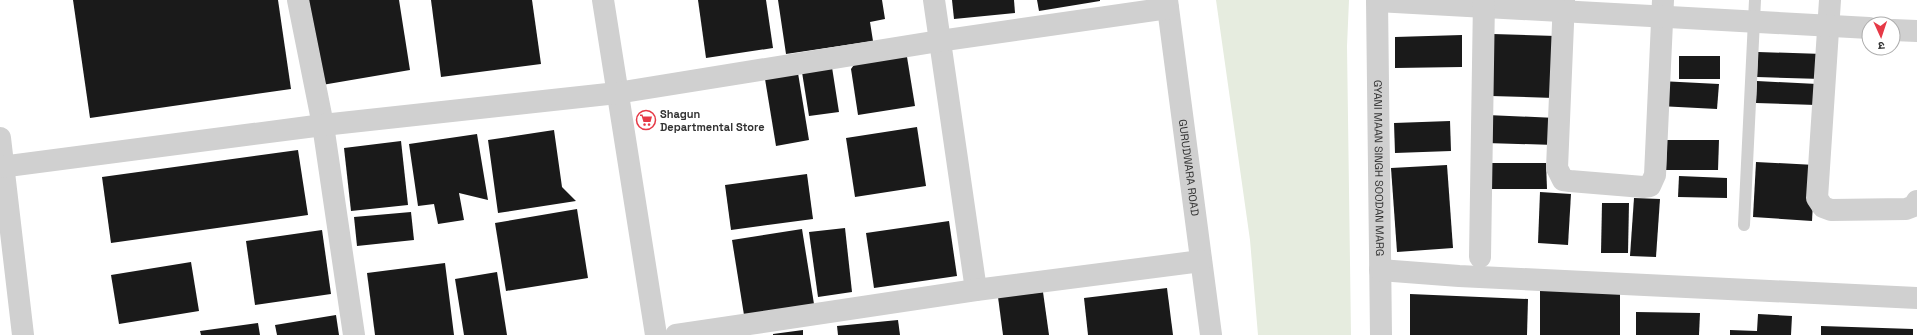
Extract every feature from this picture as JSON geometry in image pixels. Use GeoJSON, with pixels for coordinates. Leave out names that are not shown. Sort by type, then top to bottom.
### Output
{"type":"FeatureCollection","features":[{"type":"Feature","properties":{"kind":"street"},"geometry":{"type":"LineString","coordinates":[[298,0],[323,125],[354,335]]}},
{"type":"Feature","properties":{"kind":"street"},"geometry":{"type":"LineString","coordinates":[[603,0],[656,335]]}},
{"type":"Feature","properties":{"kind":"street"},"geometry":{"type":"LineString","coordinates":[[934,0],[976,290]]}},
{"type":"Feature","properties":{"kind":"street"},"geometry":{"type":"LineString","coordinates":[[1830,0],[1817,198],[1823,207],[1831,210],[1906,209],[1914,206],[1917,201]]}},
{"type":"Feature","properties":{"kind":"street"},"geometry":{"type":"LineString","coordinates":[[1377,1],[1663,9],[1754,22],[1861,28]]}},
{"type":"Feature","properties":{"kind":"street","name":"GYANI MAAN SINGH SOODAN MARG"},"geometry":{"type":"LineString","coordinates":[[1377,1],[1381,335]]}},
{"type":"Feature","properties":{"kind":"street"},"geometry":{"type":"LineString","coordinates":[[1480,257],[1484,3]]}},
{"type":"Feature","properties":{"kind":"street"},"geometry":{"type":"LineString","coordinates":[[2,167],[323,125],[617,93],[1167,4]]}},
{"type":"Feature","properties":{"kind":"street","name":"GURUDWARA ROAD"},"geometry":{"type":"LineString","coordinates":[[1167,4],[1211,335]]}},
{"type":"Feature","properties":{"kind":"street"},"geometry":{"type":"LineString","coordinates":[[1564,6],[1557,168],[1559,175],[1563,180],[1570,181],[1643,187],[1650,186],[1655,175],[1663,9]]}},
{"type":"Feature","properties":{"kind":"street"},"geometry":{"type":"LineString","coordinates":[[1901,30],[1917,31]]}},
{"type":"Feature","properties":{"kind":"street"},"geometry":{"type":"LineString","coordinates":[[0,138],[2,167],[23,335]]}},
{"type":"Feature","properties":{"kind":"street"},"geometry":{"type":"LineString","coordinates":[[676,335],[976,290],[1201,262]]}},
{"type":"Feature","properties":{"kind":"street"},"geometry":{"type":"LineString","coordinates":[[1380,270],[1459,276],[1917,298]]}},
{"type":"Feature","properties":{"kind":"lane"},"geometry":{"type":"LineString","coordinates":[[1744,225],[1755,0]]}},
{"type":"Feature","properties":{"kind":"shaded area"},"geometry":{"type":"Polygon","coordinates":[[[1216,0],[1349,0],[1347,46],[1351,335],[1258,335],[1250,240],[1216,0]]]}},
{"type":"Feature","properties":{"kind":"building"},"geometry":{"type":"Polygon","coordinates":[[[73,0],[278,0],[291,89],[90,118],[73,0]]]}},
{"type":"Feature","properties":{"kind":"building"},"geometry":{"type":"Polygon","coordinates":[[[308,0],[399,0],[410,70],[322,85],[308,0]]]}},
{"type":"Feature","properties":{"kind":"building"},"geometry":{"type":"Polygon","coordinates":[[[431,0],[532,0],[541,64],[441,77],[431,0]]]}},
{"type":"Feature","properties":{"kind":"building"},"geometry":{"type":"Polygon","coordinates":[[[698,0],[766,0],[773,48],[706,58],[698,0]]]}},
{"type":"Feature","properties":{"kind":"building"},"geometry":{"type":"Polygon","coordinates":[[[778,0],[882,0],[885,19],[870,22],[873,41],[786,54],[778,0]]]}},
{"type":"Feature","properties":{"kind":"building"},"geometry":{"type":"Polygon","coordinates":[[[952,0],[1014,0],[1015,13],[954,19],[952,0]]]}},
{"type":"Feature","properties":{"kind":"building"},"geometry":{"type":"Polygon","coordinates":[[[1037,0],[1100,0],[1100,1],[1039,11],[1037,0]]]}},
{"type":"Feature","properties":{"kind":"building"},"geometry":{"type":"Polygon","coordinates":[[[1493,34],[1556,36],[1554,98],[1491,96],[1493,34]]]}},
{"type":"Feature","properties":{"kind":"building"},"geometry":{"type":"Polygon","coordinates":[[[1462,35],[1462,67],[1395,68],[1395,37],[1462,35]]]}},
{"type":"Feature","properties":{"kind":"building"},"geometry":{"type":"Polygon","coordinates":[[[1758,52],[1823,54],[1822,79],[1757,77],[1758,52]]]}},
{"type":"Feature","properties":{"kind":"building"},"geometry":{"type":"Polygon","coordinates":[[[862,54],[907,57],[915,106],[858,115],[851,69],[862,54]]]}},
{"type":"Feature","properties":{"kind":"building"},"geometry":{"type":"Polygon","coordinates":[[[1679,56],[1720,56],[1720,79],[1679,79],[1679,56]]]}},
{"type":"Feature","properties":{"kind":"building"},"geometry":{"type":"Polygon","coordinates":[[[831,61],[839,112],[809,116],[801,66],[831,61]]]}},
{"type":"Feature","properties":{"kind":"building"},"geometry":{"type":"Polygon","coordinates":[[[797,67],[809,140],[776,146],[764,73],[797,67]]]}},
{"type":"Feature","properties":{"kind":"building"},"geometry":{"type":"Polygon","coordinates":[[[1660,81],[1719,84],[1717,109],[1659,106],[1660,81]]]}},
{"type":"Feature","properties":{"kind":"building"},"geometry":{"type":"Polygon","coordinates":[[[1757,81],[1817,84],[1816,105],[1756,103],[1757,81]]]}},
{"type":"Feature","properties":{"kind":"building"},"geometry":{"type":"Polygon","coordinates":[[[1487,115],[1556,118],[1555,145],[1486,143],[1487,115]]]}},
{"type":"Feature","properties":{"kind":"building"},"geometry":{"type":"Polygon","coordinates":[[[1450,121],[1451,151],[1395,153],[1394,123],[1450,121]]]}},
{"type":"Feature","properties":{"kind":"building"},"geometry":{"type":"Polygon","coordinates":[[[917,127],[926,186],[855,197],[846,138],[917,127]]]}},
{"type":"Feature","properties":{"kind":"building"},"geometry":{"type":"Polygon","coordinates":[[[554,130],[562,187],[576,201],[498,213],[488,140],[554,130]]]}},
{"type":"Feature","properties":{"kind":"building"},"geometry":{"type":"Polygon","coordinates":[[[477,134],[488,200],[459,193],[464,220],[438,224],[434,204],[418,206],[409,144],[477,134]]]}},
{"type":"Feature","properties":{"kind":"building"},"geometry":{"type":"Polygon","coordinates":[[[1667,140],[1719,140],[1718,170],[1666,170],[1667,140]]]}},
{"type":"Feature","properties":{"kind":"building"},"geometry":{"type":"Polygon","coordinates":[[[401,141],[408,205],[351,211],[344,148],[401,141]]]}},
{"type":"Feature","properties":{"kind":"building"},"geometry":{"type":"Polygon","coordinates":[[[298,150],[308,215],[111,243],[102,177],[298,150]]]}},
{"type":"Feature","properties":{"kind":"building"},"geometry":{"type":"Polygon","coordinates":[[[1756,162],[1815,165],[1812,221],[1753,217],[1756,162]]]}},
{"type":"Feature","properties":{"kind":"building"},"geometry":{"type":"Polygon","coordinates":[[[1489,163],[1546,163],[1547,189],[1490,189],[1489,163]]]}},
{"type":"Feature","properties":{"kind":"building"},"geometry":{"type":"Polygon","coordinates":[[[1447,165],[1453,248],[1397,252],[1391,168],[1447,165]]]}},
{"type":"Feature","properties":{"kind":"building"},"geometry":{"type":"Polygon","coordinates":[[[807,174],[813,219],[731,230],[725,185],[807,174]]]}},
{"type":"Feature","properties":{"kind":"building"},"geometry":{"type":"Polygon","coordinates":[[[1679,176],[1727,178],[1727,198],[1678,197],[1679,176]]]}},
{"type":"Feature","properties":{"kind":"building"},"geometry":{"type":"Polygon","coordinates":[[[1540,192],[1571,194],[1568,245],[1538,243],[1540,192]]]}},
{"type":"Feature","properties":{"kind":"building"},"geometry":{"type":"Polygon","coordinates":[[[1634,198],[1660,199],[1656,257],[1630,256],[1634,198]]]}},
{"type":"Feature","properties":{"kind":"building"},"geometry":{"type":"Polygon","coordinates":[[[1602,203],[1629,203],[1628,253],[1601,253],[1602,203]]]}},
{"type":"Feature","properties":{"kind":"building"},"geometry":{"type":"Polygon","coordinates":[[[577,209],[588,278],[506,291],[495,223],[577,209]]]}},
{"type":"Feature","properties":{"kind":"building"},"geometry":{"type":"Polygon","coordinates":[[[411,212],[414,240],[357,246],[354,217],[411,212]]]}},
{"type":"Feature","properties":{"kind":"building"},"geometry":{"type":"Polygon","coordinates":[[[949,221],[957,276],[874,288],[866,233],[949,221]]]}},
{"type":"Feature","properties":{"kind":"building"},"geometry":{"type":"Polygon","coordinates":[[[845,228],[852,292],[818,297],[809,232],[845,228]]]}},
{"type":"Feature","properties":{"kind":"building"},"geometry":{"type":"Polygon","coordinates":[[[802,229],[814,304],[744,315],[732,240],[802,229]]]}},
{"type":"Feature","properties":{"kind":"building"},"geometry":{"type":"Polygon","coordinates":[[[322,230],[331,294],[255,305],[246,241],[322,230]]]}},
{"type":"Feature","properties":{"kind":"building"},"geometry":{"type":"Polygon","coordinates":[[[191,262],[199,311],[119,324],[111,275],[191,262]]]}},
{"type":"Feature","properties":{"kind":"building"},"geometry":{"type":"Polygon","coordinates":[[[445,263],[454,335],[375,335],[367,273],[445,263]]]}},
{"type":"Feature","properties":{"kind":"building"},"geometry":{"type":"Polygon","coordinates":[[[497,272],[507,335],[464,335],[455,279],[497,272]]]}},
{"type":"Feature","properties":{"kind":"building"},"geometry":{"type":"Polygon","coordinates":[[[1167,288],[1173,335],[1088,335],[1084,298],[1167,288]]]}},
{"type":"Feature","properties":{"kind":"building"},"geometry":{"type":"Polygon","coordinates":[[[1540,290],[1620,290],[1620,335],[1540,335],[1540,290]]]}},
{"type":"Feature","properties":{"kind":"building"},"geometry":{"type":"Polygon","coordinates":[[[1043,292],[1049,335],[1003,335],[998,297],[1043,292]]]}},
{"type":"Feature","properties":{"kind":"building"},"geometry":{"type":"Polygon","coordinates":[[[1410,294],[1528,299],[1527,335],[1410,335],[1410,294]]]}},
{"type":"Feature","properties":{"kind":"building"},"geometry":{"type":"Polygon","coordinates":[[[1636,312],[1700,313],[1699,335],[1636,335],[1636,312]]]}},
{"type":"Feature","properties":{"kind":"building"},"geometry":{"type":"Polygon","coordinates":[[[1758,314],[1792,316],[1791,335],[1730,335],[1730,330],[1757,331],[1758,314]]]}},
{"type":"Feature","properties":{"kind":"building"},"geometry":{"type":"Polygon","coordinates":[[[336,315],[339,335],[277,335],[275,325],[336,315]]]}},
{"type":"Feature","properties":{"kind":"building"},"geometry":{"type":"Polygon","coordinates":[[[898,320],[900,335],[838,335],[837,326],[898,320]]]}},
{"type":"Feature","properties":{"kind":"building"},"geometry":{"type":"Polygon","coordinates":[[[258,323],[260,335],[201,335],[200,331],[258,323]]]}},
{"type":"Feature","properties":{"kind":"building"},"geometry":{"type":"Polygon","coordinates":[[[1821,326],[1913,329],[1913,335],[1821,335],[1821,326]]]}},
{"type":"Feature","properties":{"kind":"building"},"geometry":{"type":"Polygon","coordinates":[[[803,330],[803,335],[773,335],[773,334],[803,330]]]}},
{"type":"Feature","properties":{"kind":"place","name":"Shagun Departmental Store"},"geometry":{"type":"Point","coordinates":[646,120]}}]}
